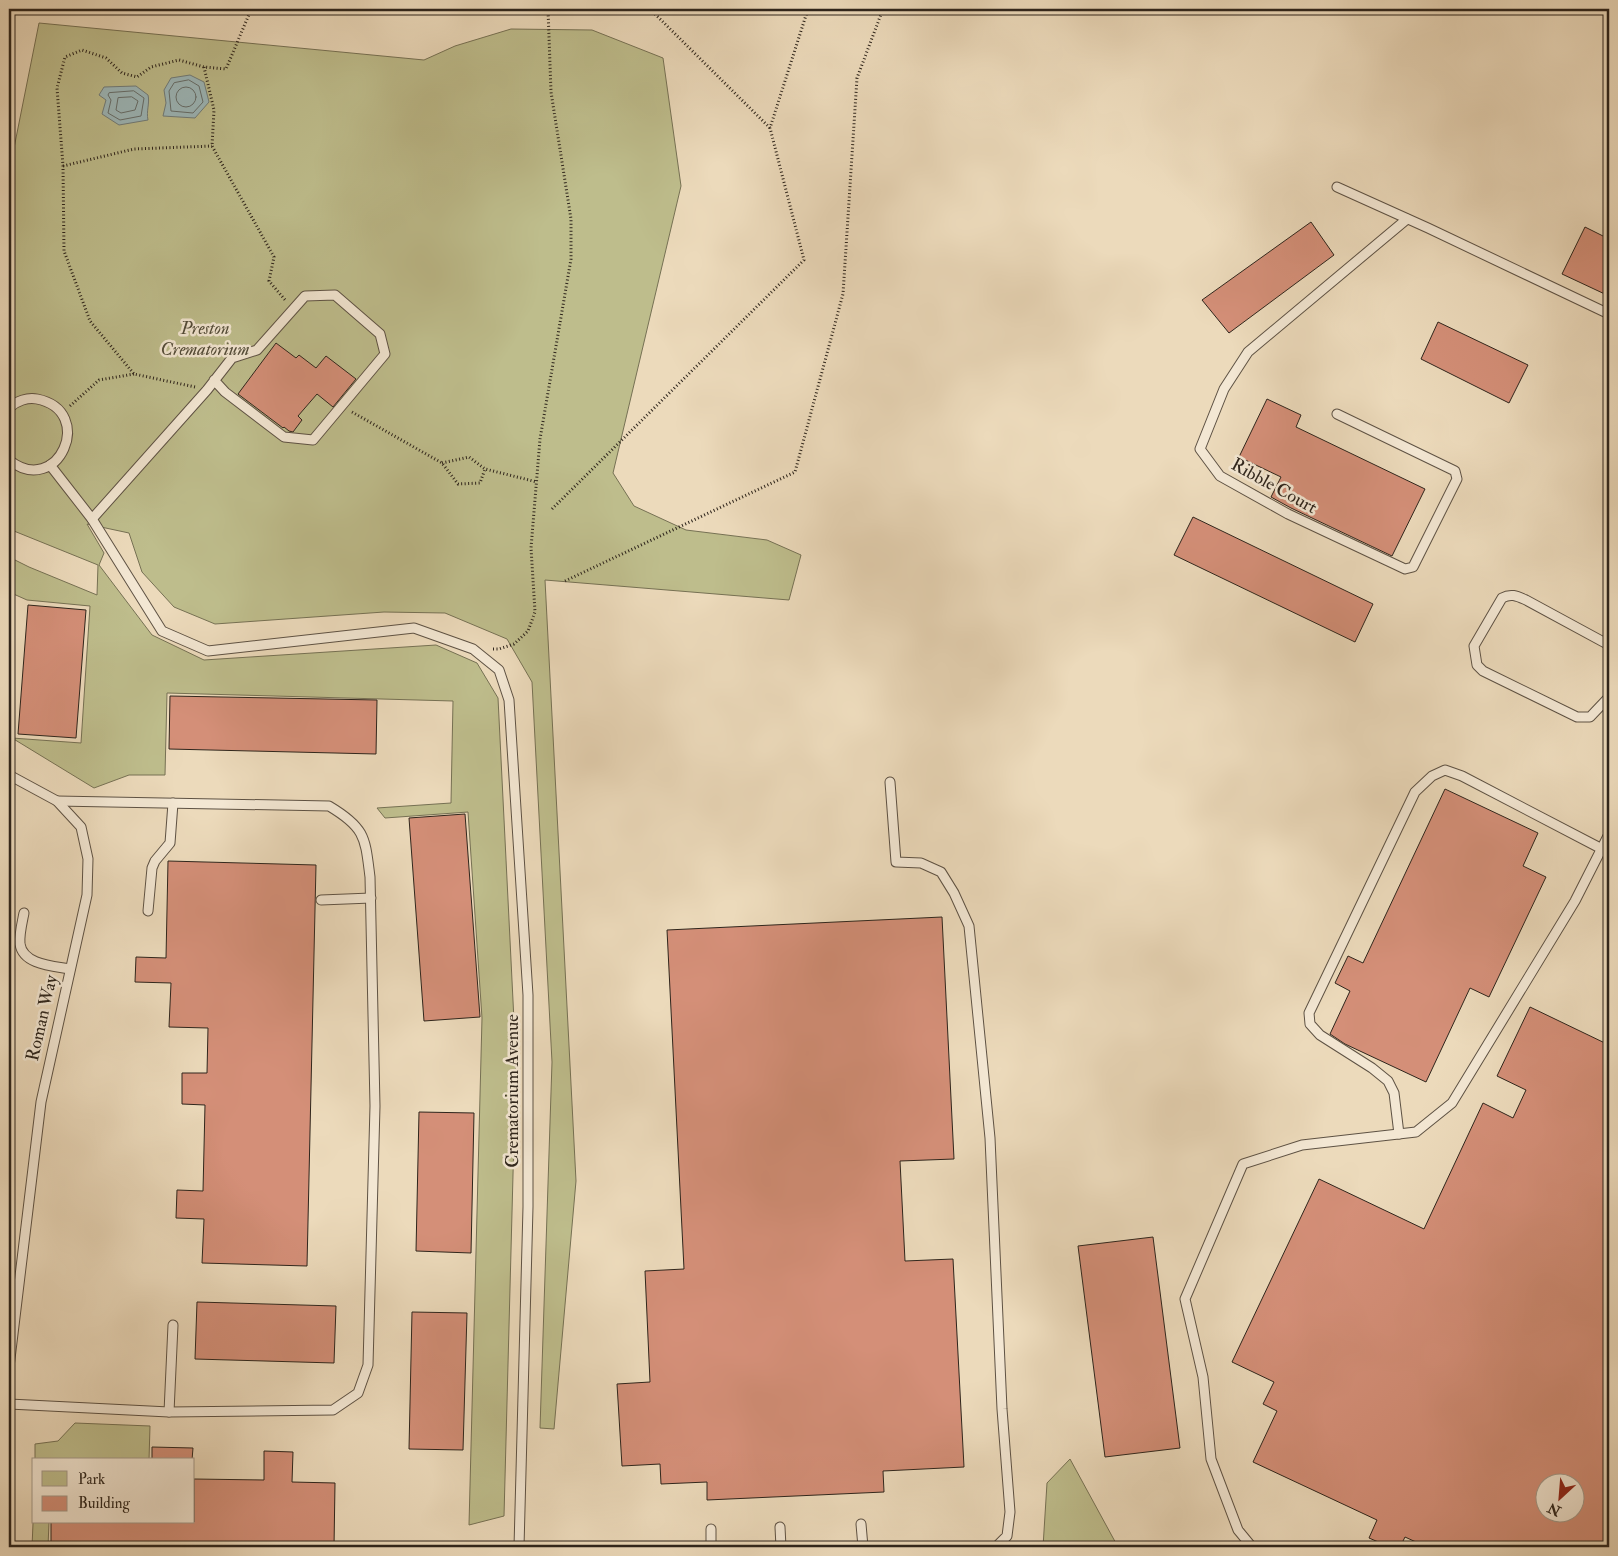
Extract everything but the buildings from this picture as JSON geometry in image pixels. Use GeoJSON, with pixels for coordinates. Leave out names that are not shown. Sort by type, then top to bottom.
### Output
{"type":"FeatureCollection","features":[{"type":"Feature","properties":{"kind":"lane"},"geometry":{"type":"LineString","coordinates":[[1337,187],[1609,314]]}},
{"type":"Feature","properties":{"kind":"lane","name":"Ribble Court"},"geometry":{"type":"LineString","coordinates":[[1337,414],[1455,471],[1457,479],[1414,567],[1405,569],[1288,514],[1220,476],[1200,449],[1224,389],[1248,352],[1407,219]]}},
{"type":"Feature","properties":{"kind":"lane"},"geometry":{"type":"LineString","coordinates":[[92,519],[207,390],[214,380],[232,358],[257,350],[304,296],[335,295],[380,334],[385,354],[313,440],[284,438],[225,392],[214,380]]}},
{"type":"Feature","properties":{"kind":"lane"},"geometry":{"type":"LineString","coordinates":[[9,408],[22,400],[34,398],[46,401],[64,417],[68,428],[68,440],[63,452],[50,465],[39,469],[27,470],[16,466],[9,460]]}},
{"type":"Feature","properties":{"kind":"lane","name":"Crematorium Avenue"},"geometry":{"type":"LineString","coordinates":[[50,465],[92,519],[162,630],[208,651],[414,628],[473,649],[499,670],[510,700],[528,995],[528,1207],[519,1547]]}},
{"type":"Feature","properties":{"kind":"lane"},"geometry":{"type":"LineString","coordinates":[[1609,645],[1526,600],[1508,595],[1502,598],[1474,646],[1477,665],[1483,671],[1577,717],[1590,718],[1609,697]]}},
{"type":"Feature","properties":{"kind":"lane"},"geometry":{"type":"LineString","coordinates":[[1399,1134],[1394,1093],[1388,1081],[1372,1068],[1320,1035],[1310,1024],[1309,1013],[1415,792],[1432,776],[1445,770],[1462,776],[1602,849]]}},
{"type":"Feature","properties":{"kind":"lane","name":"Roman Way"},"geometry":{"type":"LineString","coordinates":[[9,775],[57,801],[81,827],[88,859],[87,894],[40,1102],[9,1367]]}},
{"type":"Feature","properties":{"kind":"lane"},"geometry":{"type":"LineString","coordinates":[[890,782],[896,862],[921,863],[941,872],[954,893],[969,926],[990,1138],[1002,1409],[1010,1512],[1006,1536],[996,1547]]}},
{"type":"Feature","properties":{"kind":"lane"},"geometry":{"type":"LineString","coordinates":[[9,1404],[170,1412],[332,1410],[358,1393],[368,1365],[375,1106],[370,878],[366,843],[358,828],[348,817],[329,806],[57,801]]}},
{"type":"Feature","properties":{"kind":"lane"},"geometry":{"type":"LineString","coordinates":[[148,911],[152,868],[155,861],[170,843],[173,803]]}},
{"type":"Feature","properties":{"kind":"lane"},"geometry":{"type":"LineString","coordinates":[[1252,1547],[1238,1530],[1211,1459],[1203,1377],[1185,1300],[1244,1164],[1302,1145],[1416,1132],[1452,1103],[1575,901],[1609,834]]}},
{"type":"Feature","properties":{"kind":"lane"},"geometry":{"type":"LineString","coordinates":[[321,900],[371,898]]}},
{"type":"Feature","properties":{"kind":"lane"},"geometry":{"type":"LineString","coordinates":[[24,913],[20,941],[21,950],[25,955],[40,963],[70,969]]}},
{"type":"Feature","properties":{"kind":"lane"},"geometry":{"type":"LineString","coordinates":[[170,1412],[173,1325]]}},
{"type":"Feature","properties":{"kind":"lane"},"geometry":{"type":"LineString","coordinates":[[861,1524],[863,1547]]}},
{"type":"Feature","properties":{"kind":"lane"},"geometry":{"type":"LineString","coordinates":[[780,1527],[781,1547]]}},
{"type":"Feature","properties":{"kind":"lane"},"geometry":{"type":"LineString","coordinates":[[711,1529],[711,1547]]}},
{"type":"Feature","properties":{"kind":"path"},"geometry":{"type":"LineString","coordinates":[[134,374],[90,321],[64,252],[63,166],[56,88],[65,57],[82,50],[106,58],[122,73],[137,77],[152,67],[179,60],[204,67],[226,70],[252,9]]}},
{"type":"Feature","properties":{"kind":"path"},"geometry":{"type":"LineString","coordinates":[[473,649],[499,648],[514,644],[528,631],[535,612],[531,548],[540,440],[571,259],[571,220],[551,92],[548,9]]}},
{"type":"Feature","properties":{"kind":"path"},"geometry":{"type":"LineString","coordinates":[[552,509],[804,260],[770,128],[650,9]]}},
{"type":"Feature","properties":{"kind":"path"},"geometry":{"type":"LineString","coordinates":[[770,128],[808,9]]}},
{"type":"Feature","properties":{"kind":"path"},"geometry":{"type":"LineString","coordinates":[[565,581],[795,472],[843,294],[856,78],[883,9]]}},
{"type":"Feature","properties":{"kind":"path"},"geometry":{"type":"LineString","coordinates":[[204,67],[214,110],[212,146],[274,258],[269,281],[292,310]]}},
{"type":"Feature","properties":{"kind":"path"},"geometry":{"type":"LineString","coordinates":[[63,166],[134,149],[212,146]]}},
{"type":"Feature","properties":{"kind":"path"},"geometry":{"type":"LineString","coordinates":[[70,406],[99,380],[134,374],[207,390]]}},
{"type":"Feature","properties":{"kind":"path"},"geometry":{"type":"LineString","coordinates":[[341,406],[442,463],[458,484],[480,484],[485,469]]}},
{"type":"Feature","properties":{"kind":"path"},"geometry":{"type":"LineString","coordinates":[[442,463],[468,457],[485,469],[537,482]]}},
{"type":"Feature","properties":{"kind":"green space","name":"Preston Crematorium"},"geometry":{"type":"Polygon","coordinates":[[[39,23],[424,60],[455,46],[511,29],[592,30],[663,58],[681,186],[613,473],[634,506],[686,530],[767,540],[801,555],[789,600],[545,580],[576,1181],[554,1429],[540,1428],[552,1062],[532,682],[507,639],[445,613],[384,612],[215,624],[174,607],[142,572],[129,533],[87,524],[104,553],[99,565],[152,635],[204,660],[436,645],[477,663],[498,698],[516,1061],[504,1516],[469,1525],[482,1018],[468,812],[385,818],[377,808],[451,803],[453,701],[167,693],[165,775],[129,775],[94,788],[12,738],[81,743],[90,606],[27,600],[9,592],[9,557],[97,595],[98,565],[9,529],[9,173],[39,23]]]}},
{"type":"Feature","properties":{"kind":"green space"},"geometry":{"type":"Polygon","coordinates":[[[75,1423],[150,1426],[149,1458],[35,1458],[35,1444],[58,1441],[75,1423]]]}},
{"type":"Feature","properties":{"kind":"green space"},"geometry":{"type":"Polygon","coordinates":[[[1070,1459],[1118,1547],[1043,1547],[1047,1483],[1070,1459]]]}},
{"type":"Feature","properties":{"kind":"green space"},"geometry":{"type":"Polygon","coordinates":[[[33,1524],[49,1524],[48,1547],[32,1547],[33,1524]]]}},
{"type":"Feature","properties":{"kind":"water"},"geometry":{"type":"Polygon","coordinates":[[[190,75],[204,82],[209,102],[195,118],[163,116],[166,103],[164,90],[171,78],[190,75]]]}},
{"type":"Feature","properties":{"kind":"water"},"geometry":{"type":"Polygon","coordinates":[[[136,86],[148,95],[148,120],[119,125],[102,114],[106,100],[99,95],[104,87],[136,86]]]}}]}
